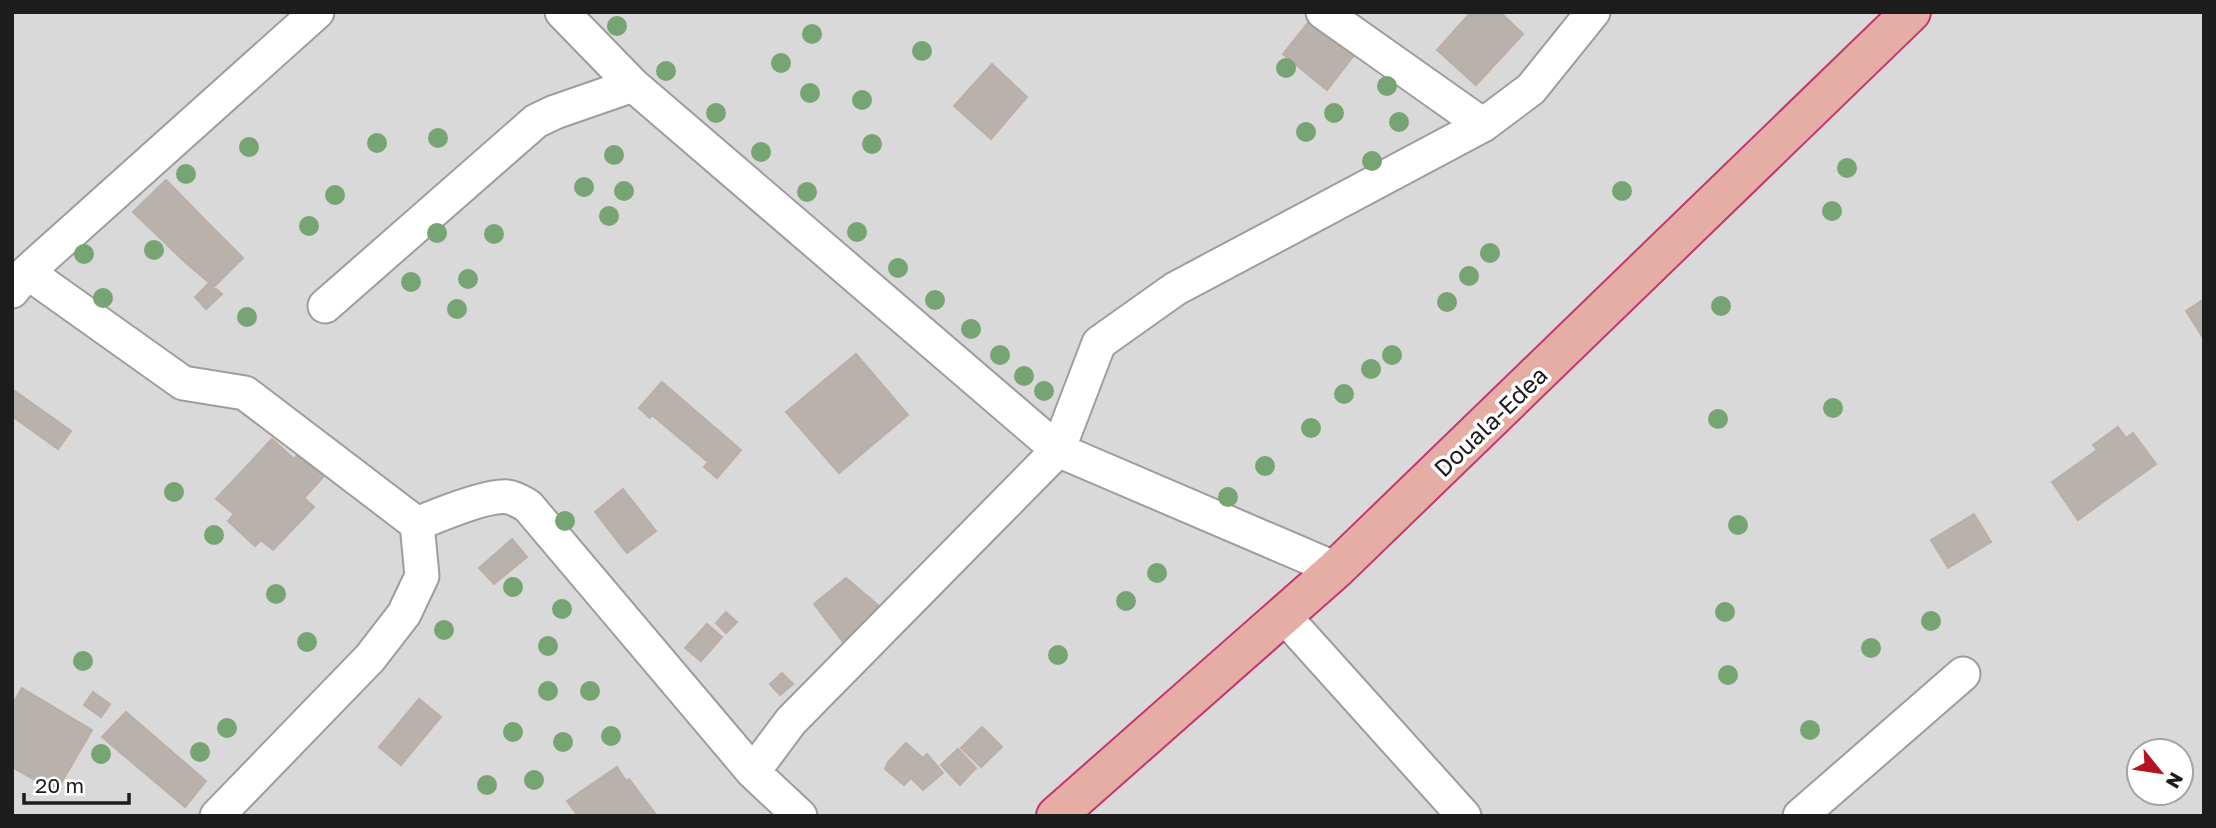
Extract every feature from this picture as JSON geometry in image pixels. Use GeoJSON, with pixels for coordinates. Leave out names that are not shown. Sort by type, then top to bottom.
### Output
{"type":"FeatureCollection","features":[{"type":"Feature","properties":{"kind":"highway","name":"Douala-Edea"},"geometry":{"type":"LineString","coordinates":[[1056,816],[1336,569],[1911,12]]}},
{"type":"Feature","properties":{"kind":"street"},"geometry":{"type":"LineString","coordinates":[[217,816],[369,658],[404,614],[422,576],[417,524],[245,393],[183,383],[20,281],[317,12]]}},
{"type":"Feature","properties":{"kind":"street"},"geometry":{"type":"LineString","coordinates":[[562,12],[633,85],[1058,450],[1336,569]]}},
{"type":"Feature","properties":{"kind":"street"},"geometry":{"type":"LineString","coordinates":[[1323,12],[1483,125]]}},
{"type":"Feature","properties":{"kind":"street"},"geometry":{"type":"LineString","coordinates":[[753,772],[791,721],[1058,450],[1099,343],[1175,289],[1483,125],[1531,89],[1593,12]]}},
{"type":"Feature","properties":{"kind":"street"},"geometry":{"type":"LineString","coordinates":[[325,306],[536,121],[633,85]]}},
{"type":"Feature","properties":{"kind":"street"},"geometry":{"type":"LineString","coordinates":[[417,524],[450,509],[499,496],[512,497],[528,506],[785,811]]}},
{"type":"Feature","properties":{"kind":"street"},"geometry":{"type":"LineString","coordinates":[[1284,616],[1464,816]]}},
{"type":"Feature","properties":{"kind":"street"},"geometry":{"type":"LineString","coordinates":[[1800,816],[1963,674]]}},
{"type":"Feature","properties":{"kind":"shaded area"},"geometry":{"type":"Polygon","coordinates":[[[12,12],[2204,12],[2204,816],[12,816],[12,12]]]}},
{"type":"Feature","properties":{"kind":"building"},"geometry":{"type":"Polygon","coordinates":[[[1471,12],[1500,12],[1523,34],[1476,85],[1437,50],[1471,12]]]}},
{"type":"Feature","properties":{"kind":"building"},"geometry":{"type":"Polygon","coordinates":[[[1311,19],[1355,54],[1327,90],[1283,54],[1311,19]]]}},
{"type":"Feature","properties":{"kind":"building"},"geometry":{"type":"Polygon","coordinates":[[[992,64],[1027,97],[991,139],[954,106],[992,64]]]}},
{"type":"Feature","properties":{"kind":"building"},"geometry":{"type":"Polygon","coordinates":[[[166,180],[217,232],[186,263],[133,212],[166,180]]]}},
{"type":"Feature","properties":{"kind":"building"},"geometry":{"type":"Polygon","coordinates":[[[217,232],[243,258],[214,287],[186,263],[217,232]]]}},
{"type":"Feature","properties":{"kind":"building"},"geometry":{"type":"Polygon","coordinates":[[[209,283],[222,294],[206,309],[195,297],[209,283]]]}},
{"type":"Feature","properties":{"kind":"building"},"geometry":{"type":"Polygon","coordinates":[[[2204,299],[2204,339],[2186,311],[2204,299]]]}},
{"type":"Feature","properties":{"kind":"building"},"geometry":{"type":"Polygon","coordinates":[[[856,354],[908,415],[839,473],[786,412],[856,354]]]}},
{"type":"Feature","properties":{"kind":"building"},"geometry":{"type":"Polygon","coordinates":[[[662,382],[741,450],[717,478],[704,467],[708,462],[652,415],[650,418],[639,408],[662,382]]]}},
{"type":"Feature","properties":{"kind":"building"},"geometry":{"type":"Polygon","coordinates":[[[12,389],[71,431],[58,449],[12,416],[12,389]]]}},
{"type":"Feature","properties":{"kind":"building"},"geometry":{"type":"Polygon","coordinates":[[[2118,427],[2126,438],[2133,433],[2156,464],[2078,520],[2052,482],[2097,450],[2093,445],[2118,427]]]}},
{"type":"Feature","properties":{"kind":"building"},"geometry":{"type":"Polygon","coordinates":[[[272,439],[294,459],[299,453],[324,476],[304,498],[314,507],[273,550],[261,540],[255,546],[228,521],[234,514],[216,499],[272,439]]]}},
{"type":"Feature","properties":{"kind":"building"},"geometry":{"type":"Polygon","coordinates":[[[623,489],[656,531],[627,553],[595,512],[623,489]]]}},
{"type":"Feature","properties":{"kind":"building"},"geometry":{"type":"Polygon","coordinates":[[[1974,514],[1991,542],[1948,568],[1931,540],[1974,514]]]}},
{"type":"Feature","properties":{"kind":"building"},"geometry":{"type":"Polygon","coordinates":[[[512,539],[527,557],[494,584],[479,568],[512,539]]]}},
{"type":"Feature","properties":{"kind":"building"},"geometry":{"type":"Polygon","coordinates":[[[846,578],[885,611],[846,646],[814,604],[846,578]]]}},
{"type":"Feature","properties":{"kind":"building"},"geometry":{"type":"Polygon","coordinates":[[[726,612],[737,622],[726,633],[716,623],[726,612]]]}},
{"type":"Feature","properties":{"kind":"building"},"geometry":{"type":"Polygon","coordinates":[[[707,624],[722,637],[701,661],[685,648],[707,624]]]}},
{"type":"Feature","properties":{"kind":"building"},"geometry":{"type":"Polygon","coordinates":[[[782,673],[793,684],[780,695],[770,684],[782,673]]]}},
{"type":"Feature","properties":{"kind":"building"},"geometry":{"type":"Polygon","coordinates":[[[22,688],[92,730],[56,792],[12,767],[12,705],[22,688]]]}},
{"type":"Feature","properties":{"kind":"building"},"geometry":{"type":"Polygon","coordinates":[[[93,692],[110,704],[101,717],[84,705],[93,692]]]}},
{"type":"Feature","properties":{"kind":"building"},"geometry":{"type":"Polygon","coordinates":[[[419,699],[441,717],[401,765],[379,747],[419,699]]]}},
{"type":"Feature","properties":{"kind":"building"},"geometry":{"type":"Polygon","coordinates":[[[126,712],[206,781],[185,807],[102,737],[126,712]]]}},
{"type":"Feature","properties":{"kind":"building"},"geometry":{"type":"Polygon","coordinates":[[[982,727],[1002,747],[981,767],[961,748],[982,727]]]}},
{"type":"Feature","properties":{"kind":"building"},"geometry":{"type":"Polygon","coordinates":[[[906,743],[923,758],[927,754],[943,773],[923,790],[911,778],[904,785],[885,769],[906,743]]]}},
{"type":"Feature","properties":{"kind":"building"},"geometry":{"type":"Polygon","coordinates":[[[958,749],[976,768],[960,785],[941,765],[958,749]]]}},
{"type":"Feature","properties":{"kind":"building"},"geometry":{"type":"Polygon","coordinates":[[[617,767],[657,816],[578,816],[567,801],[617,767]]]}}]}
